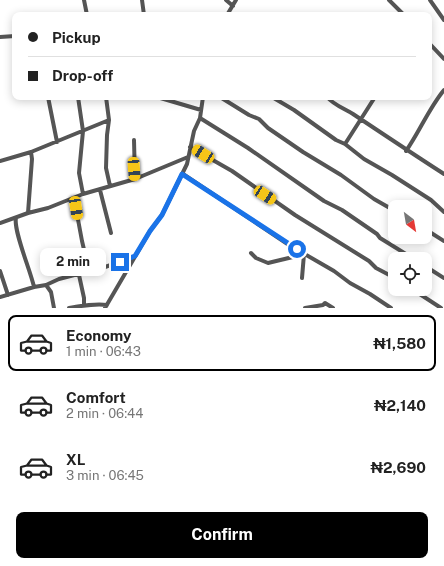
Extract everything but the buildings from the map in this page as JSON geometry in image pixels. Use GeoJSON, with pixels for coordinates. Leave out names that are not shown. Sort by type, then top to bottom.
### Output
{"type":"FeatureCollection","features":[{"type":"Feature","properties":{"kind":"street"},"geometry":{"type":"LineString","coordinates":[[84,0],[86,12]]}},
{"type":"Feature","properties":{"kind":"street"},"geometry":{"type":"LineString","coordinates":[[142,0],[144,12]]}},
{"type":"Feature","properties":{"kind":"street"},"geometry":{"type":"LineString","coordinates":[[226,0],[233,6]]}},
{"type":"Feature","properties":{"kind":"street"},"geometry":{"type":"LineString","coordinates":[[229,12],[236,0]]}},
{"type":"Feature","properties":{"kind":"street"},"geometry":{"type":"LineString","coordinates":[[389,0],[401,12]]}},
{"type":"Feature","properties":{"kind":"street"},"geometry":{"type":"LineString","coordinates":[[430,0],[444,20]]}},
{"type":"Feature","properties":{"kind":"street"},"geometry":{"type":"LineString","coordinates":[[0,37],[12,36]]}},
{"type":"Feature","properties":{"kind":"street"},"geometry":{"type":"LineString","coordinates":[[432,46],[444,59]]}},
{"type":"Feature","properties":{"kind":"street"},"geometry":{"type":"LineString","coordinates":[[406,150],[444,90]]}},
{"type":"Feature","properties":{"kind":"street"},"geometry":{"type":"LineString","coordinates":[[49,100],[57,142]]}},
{"type":"Feature","properties":{"kind":"street"},"geometry":{"type":"LineString","coordinates":[[78,100],[83,131],[79,173],[83,194]]}},
{"type":"Feature","properties":{"kind":"street"},"geometry":{"type":"LineString","coordinates":[[106,100],[109,120],[106,168],[110,186]]}},
{"type":"Feature","properties":{"kind":"street"},"geometry":{"type":"LineString","coordinates":[[167,100],[201,110]]}},
{"type":"Feature","properties":{"kind":"street"},"geometry":{"type":"LineString","coordinates":[[70,308],[84,305],[106,306],[111,295],[150,231],[162,215],[187,164],[190,146],[200,118],[203,100]]}},
{"type":"Feature","properties":{"kind":"street"},"geometry":{"type":"LineString","coordinates":[[225,100],[248,115],[259,119],[268,128],[303,152],[341,175],[374,199],[388,207]]}},
{"type":"Feature","properties":{"kind":"street"},"geometry":{"type":"LineString","coordinates":[[277,100],[294,110],[336,140],[345,144],[364,159],[431,200],[444,212]]}},
{"type":"Feature","properties":{"kind":"street"},"geometry":{"type":"LineString","coordinates":[[330,100],[334,104],[354,114],[361,121],[390,137],[406,150],[444,174]]}},
{"type":"Feature","properties":{"kind":"street"},"geometry":{"type":"LineString","coordinates":[[345,144],[361,121],[372,100]]}},
{"type":"Feature","properties":{"kind":"street"},"geometry":{"type":"LineString","coordinates":[[200,118],[248,148],[403,252]]}},
{"type":"Feature","properties":{"kind":"street"},"geometry":{"type":"LineString","coordinates":[[0,162],[57,142],[109,120]]}},
{"type":"Feature","properties":{"kind":"street"},"geometry":{"type":"LineString","coordinates":[[134,140],[135,179]]}},
{"type":"Feature","properties":{"kind":"street"},"geometry":{"type":"LineString","coordinates":[[190,146],[232,171],[295,215],[388,274]]}},
{"type":"Feature","properties":{"kind":"street"},"geometry":{"type":"LineString","coordinates":[[28,213],[32,159],[31,152]]}},
{"type":"Feature","properties":{"kind":"street"},"geometry":{"type":"LineString","coordinates":[[0,223],[48,208],[83,194],[135,179],[188,157]]}},
{"type":"Feature","properties":{"kind":"street"},"geometry":{"type":"LineString","coordinates":[[182,174],[252,218],[265,229],[304,255],[334,271],[350,283],[392,308]]}},
{"type":"Feature","properties":{"kind":"street"},"geometry":{"type":"LineString","coordinates":[[100,190],[111,233]]}},
{"type":"Feature","properties":{"kind":"street"},"geometry":{"type":"LineString","coordinates":[[74,198],[89,271]]}},
{"type":"Feature","properties":{"kind":"street"},"geometry":{"type":"LineString","coordinates":[[16,218],[15,222],[34,287]]}},
{"type":"Feature","properties":{"kind":"street"},"geometry":{"type":"LineString","coordinates":[[432,234],[444,242]]}},
{"type":"Feature","properties":{"kind":"street"},"geometry":{"type":"LineString","coordinates":[[251,253],[256,258],[268,264],[304,255]]}},
{"type":"Feature","properties":{"kind":"street"},"geometry":{"type":"LineString","coordinates":[[302,278],[304,255]]}},
{"type":"Feature","properties":{"kind":"street"},"geometry":{"type":"LineString","coordinates":[[0,297],[46,285],[59,279],[135,256]]}},
{"type":"Feature","properties":{"kind":"street"},"geometry":{"type":"LineString","coordinates":[[432,270],[444,278]]}},
{"type":"Feature","properties":{"kind":"street"},"geometry":{"type":"LineString","coordinates":[[0,271],[8,295]]}},
{"type":"Feature","properties":{"kind":"street"},"geometry":{"type":"LineString","coordinates":[[79,274],[84,305]]}},
{"type":"Feature","properties":{"kind":"street"},"geometry":{"type":"LineString","coordinates":[[46,285],[51,292],[54,308]]}},
{"type":"Feature","properties":{"kind":"street"},"geometry":{"type":"LineString","coordinates":[[423,296],[441,308]]}},
{"type":"Feature","properties":{"kind":"street"},"geometry":{"type":"LineString","coordinates":[[305,308],[323,304],[325,302],[333,308]]}},
{"type":"Feature","properties":{"kind":"route"},"geometry":{"type":"LineString","coordinates":[[120,262],[135,256],[150,231],[162,215],[182,174],[252,218],[265,229],[297,249]]}}]}
